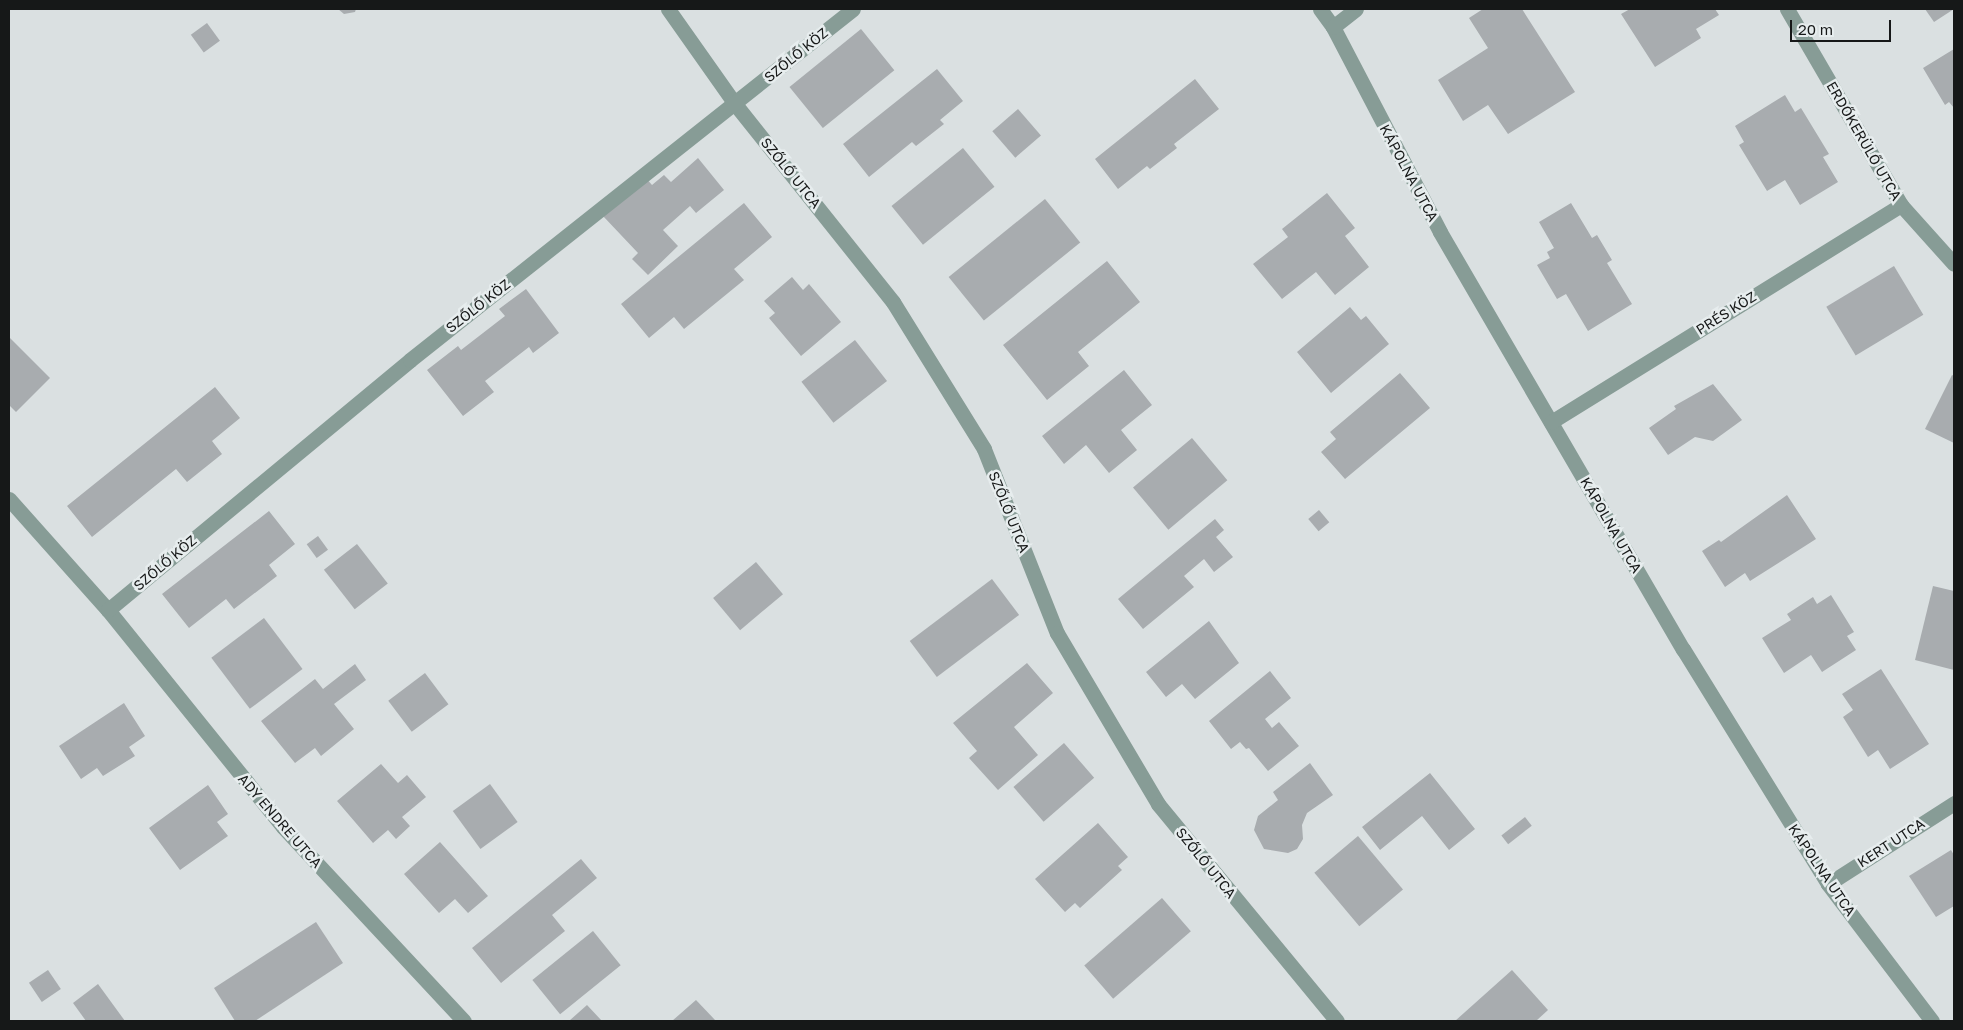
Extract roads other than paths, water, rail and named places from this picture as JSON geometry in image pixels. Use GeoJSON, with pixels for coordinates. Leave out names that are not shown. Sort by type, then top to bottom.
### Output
{"type":"FeatureCollection","features":[{"type":"Feature","properties":{"kind":"street","name":"SZŐLŐ UTCA"},"geometry":{"type":"LineString","coordinates":[[668,9],[736,104],[893,302],[984,449],[1057,633],[1158,804],[1337,1021]]}},
{"type":"Feature","properties":{"kind":"street","name":"SZŐLŐ KÖZ"},"geometry":{"type":"LineString","coordinates":[[108,610],[410,360],[736,104],[853,9]]}},
{"type":"Feature","properties":{"kind":"street","name":"KÁPOLNA UTCA"},"geometry":{"type":"LineString","coordinates":[[1320,9],[1333,26],[1440,232],[1684,649],[1828,884],[1932,1021]]}},
{"type":"Feature","properties":{"kind":"street"},"geometry":{"type":"LineString","coordinates":[[1333,26],[1356,9]]}},
{"type":"Feature","properties":{"kind":"street","name":"ERDŐKERÜLŐ UTCA"},"geometry":{"type":"LineString","coordinates":[[1788,9],[1901,205],[1954,264]]}},
{"type":"Feature","properties":{"kind":"street","name":"PRÉS KÖZ"},"geometry":{"type":"LineString","coordinates":[[1551,422],[1901,205]]}},
{"type":"Feature","properties":{"kind":"street","name":"ADY ENDRE UTCA"},"geometry":{"type":"LineString","coordinates":[[9,499],[108,610],[283,827],[464,1021]]}},
{"type":"Feature","properties":{"kind":"street","name":"KERT UTCA"},"geometry":{"type":"LineString","coordinates":[[1828,884],[1954,803]]}}]}
